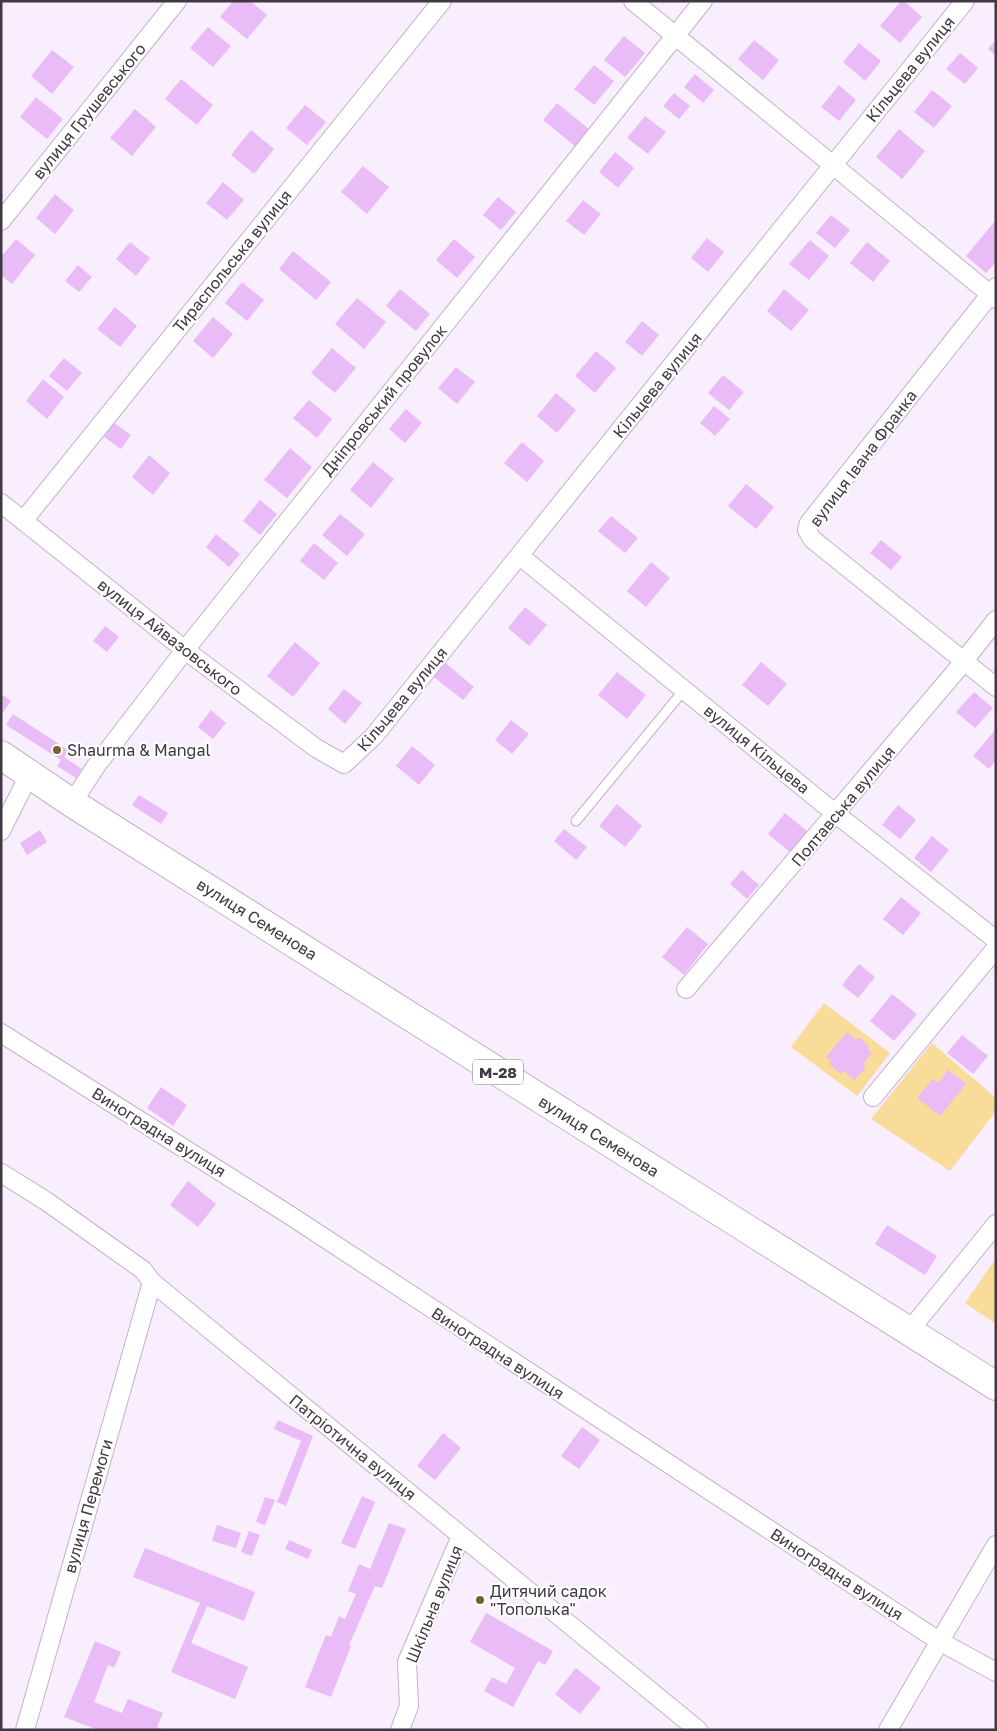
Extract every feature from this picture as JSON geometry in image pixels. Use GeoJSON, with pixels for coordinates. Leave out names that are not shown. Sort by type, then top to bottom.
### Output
{"type":"FeatureCollection","features":[{"type":"Feature","properties":{"kind":"highway","name":"вулиця Семенова"},"geometry":{"type":"LineString","coordinates":[[1,755],[72,803],[996,1386]]}},
{"type":"Feature","properties":{"kind":"street","name":"вулиця Грушевського"},"geometry":{"type":"LineString","coordinates":[[1,222],[177,1]]}},
{"type":"Feature","properties":{"kind":"street","name":"Тираспольська вулиця"},"geometry":{"type":"LineString","coordinates":[[23,521],[442,1]]}},
{"type":"Feature","properties":{"kind":"street"},"geometry":{"type":"LineString","coordinates":[[633,1],[994,293]]}},
{"type":"Feature","properties":{"kind":"street","name":"Дніпровський провулок"},"geometry":{"type":"LineString","coordinates":[[72,803],[96,766],[185,650],[702,1]]}},
{"type":"Feature","properties":{"kind":"street","name":"Кільцева вулиця"},"geometry":{"type":"LineString","coordinates":[[344,764],[374,736],[966,1]]}},
{"type":"Feature","properties":{"kind":"street","name":"вулиця Івана Франка"},"geometry":{"type":"LineString","coordinates":[[994,293],[809,523],[807,530],[812,539],[996,687]]}},
{"type":"Feature","properties":{"kind":"street","name":"вулиця Айвазовського"},"geometry":{"type":"LineString","coordinates":[[1,503],[185,650],[316,748],[344,764]]}},
{"type":"Feature","properties":{"kind":"street","name":"вулиця Кільцева"},"geometry":{"type":"LineString","coordinates":[[520,556],[836,814],[996,940]]}},
{"type":"Feature","properties":{"kind":"street","name":"Полтавська вулиця"},"geometry":{"type":"LineString","coordinates":[[686,989],[836,814],[996,620]]}},
{"type":"Feature","properties":{"kind":"street"},"geometry":{"type":"LineString","coordinates":[[1,831],[29,775]]}},
{"type":"Feature","properties":{"kind":"street"},"geometry":{"type":"LineString","coordinates":[[873,1097],[996,948]]}},
{"type":"Feature","properties":{"kind":"street","name":"Виноградна вулиця"},"geometry":{"type":"LineString","coordinates":[[1,1033],[291,1216],[939,1641],[996,1672]]}},
{"type":"Feature","properties":{"kind":"street","name":"Патріотична вулиця"},"geometry":{"type":"LineString","coordinates":[[1,1173],[46,1201],[143,1270],[152,1282],[698,1730]]}},
{"type":"Feature","properties":{"kind":"street"},"geometry":{"type":"LineString","coordinates":[[909,1331],[996,1224]]}},
{"type":"Feature","properties":{"kind":"street","name":"вулиця Перемоги"},"geometry":{"type":"LineString","coordinates":[[25,1730],[152,1282]]}},
{"type":"Feature","properties":{"kind":"street","name":"Шкільна вулиця"},"geometry":{"type":"LineString","coordinates":[[400,1730],[409,1706],[407,1662],[461,1536]]}},
{"type":"Feature","properties":{"kind":"street"},"geometry":{"type":"LineString","coordinates":[[888,1730],[996,1545]]}},
{"type":"Feature","properties":{"kind":"lane"},"geometry":{"type":"LineString","coordinates":[[576,821],[684,690]]}},
{"type":"Feature","properties":{"kind":"shaded area"},"geometry":{"type":"Polygon","coordinates":[[[824,1003],[890,1053],[857,1096],[791,1047],[824,1003]]]}},
{"type":"Feature","properties":{"kind":"shaded area"},"geometry":{"type":"Polygon","coordinates":[[[932,1043],[996,1098],[996,1111],[950,1171],[871,1119],[932,1043]]]}},
{"type":"Feature","properties":{"kind":"shaded area"},"geometry":{"type":"Polygon","coordinates":[[[996,1258],[996,1324],[965,1303],[996,1258]]]}},
{"type":"Feature","properties":{"kind":"building"},"geometry":{"type":"Polygon","coordinates":[[[233,1],[250,1],[267,15],[247,39],[220,17],[233,1]]]}},
{"type":"Feature","properties":{"kind":"building"},"geometry":{"type":"Polygon","coordinates":[[[901,1],[904,1],[922,17],[900,43],[880,26],[901,1]]]}},
{"type":"Feature","properties":{"kind":"building"},"geometry":{"type":"Polygon","coordinates":[[[208,27],[231,46],[213,67],[190,48],[208,27]]]}},
{"type":"Feature","properties":{"kind":"building"},"geometry":{"type":"Polygon","coordinates":[[[624,36],[645,53],[625,77],[604,60],[624,36]]]}},
{"type":"Feature","properties":{"kind":"building"},"geometry":{"type":"Polygon","coordinates":[[[754,40],[779,60],[763,80],[738,59],[754,40]]]}},
{"type":"Feature","properties":{"kind":"building"},"geometry":{"type":"Polygon","coordinates":[[[996,40],[996,56],[988,49],[996,40]]]}},
{"type":"Feature","properties":{"kind":"building"},"geometry":{"type":"Polygon","coordinates":[[[859,43],[881,61],[865,81],[843,62],[859,43]]]}},
{"type":"Feature","properties":{"kind":"building"},"geometry":{"type":"Polygon","coordinates":[[[52,50],[74,67],[52,94],[31,76],[52,50]]]}},
{"type":"Feature","properties":{"kind":"building"},"geometry":{"type":"Polygon","coordinates":[[[960,53],[978,68],[965,84],[946,69],[960,53]]]}},
{"type":"Feature","properties":{"kind":"building"},"geometry":{"type":"Polygon","coordinates":[[[594,65],[614,81],[594,105],[574,89],[594,65]]]}},
{"type":"Feature","properties":{"kind":"building"},"geometry":{"type":"Polygon","coordinates":[[[695,74],[714,90],[703,103],[684,87],[695,74]]]}},
{"type":"Feature","properties":{"kind":"building"},"geometry":{"type":"Polygon","coordinates":[[[181,79],[213,105],[197,125],[165,99],[181,79]]]}},
{"type":"Feature","properties":{"kind":"building"},"geometry":{"type":"Polygon","coordinates":[[[839,85],[856,100],[839,121],[821,107],[839,85]]]}},
{"type":"Feature","properties":{"kind":"building"},"geometry":{"type":"Polygon","coordinates":[[[932,90],[952,106],[934,128],[914,112],[932,90]]]}},
{"type":"Feature","properties":{"kind":"building"},"geometry":{"type":"Polygon","coordinates":[[[674,93],[690,106],[679,119],[663,106],[674,93]]]}},
{"type":"Feature","properties":{"kind":"building"},"geometry":{"type":"Polygon","coordinates":[[[36,97],[63,119],[47,139],[20,117],[36,97]]]}},
{"type":"Feature","properties":{"kind":"building"},"geometry":{"type":"Polygon","coordinates":[[[557,103],[590,130],[576,147],[543,120],[557,103]]]}},
{"type":"Feature","properties":{"kind":"building"},"geometry":{"type":"Polygon","coordinates":[[[305,105],[326,122],[307,145],[286,128],[305,105]]]}},
{"type":"Feature","properties":{"kind":"building"},"geometry":{"type":"Polygon","coordinates":[[[135,109],[156,127],[132,156],[110,138],[135,109]]]}},
{"type":"Feature","properties":{"kind":"building"},"geometry":{"type":"Polygon","coordinates":[[[645,116],[666,132],[648,154],[627,138],[645,116]]]}},
{"type":"Feature","properties":{"kind":"building"},"geometry":{"type":"Polygon","coordinates":[[[899,129],[925,151],[902,179],[876,157],[899,129]]]}},
{"type":"Feature","properties":{"kind":"building"},"geometry":{"type":"Polygon","coordinates":[[[251,130],[274,149],[254,174],[231,155],[251,130]]]}},
{"type":"Feature","properties":{"kind":"building"},"geometry":{"type":"Polygon","coordinates":[[[615,152],[634,168],[618,188],[599,172],[615,152]]]}},
{"type":"Feature","properties":{"kind":"building"},"geometry":{"type":"Polygon","coordinates":[[[363,166],[389,187],[367,214],[341,192],[363,166]]]}},
{"type":"Feature","properties":{"kind":"building"},"geometry":{"type":"Polygon","coordinates":[[[223,182],[244,200],[227,220],[206,203],[223,182]]]}},
{"type":"Feature","properties":{"kind":"building"},"geometry":{"type":"Polygon","coordinates":[[[55,194],[74,210],[55,234],[36,218],[55,194]]]}},
{"type":"Feature","properties":{"kind":"building"},"geometry":{"type":"Polygon","coordinates":[[[498,197],[516,212],[501,230],[483,215],[498,197]]]}},
{"type":"Feature","properties":{"kind":"building"},"geometry":{"type":"Polygon","coordinates":[[[583,200],[601,214],[584,235],[566,221],[583,200]]]}},
{"type":"Feature","properties":{"kind":"building"},"geometry":{"type":"Polygon","coordinates":[[[831,215],[850,230],[835,248],[816,233],[831,215]]]}},
{"type":"Feature","properties":{"kind":"building"},"geometry":{"type":"Polygon","coordinates":[[[996,220],[996,262],[986,273],[966,256],[996,220]]]}},
{"type":"Feature","properties":{"kind":"building"},"geometry":{"type":"Polygon","coordinates":[[[707,238],[724,252],[708,272],[691,258],[707,238]]]}},
{"type":"Feature","properties":{"kind":"building"},"geometry":{"type":"Polygon","coordinates":[[[16,239],[35,255],[12,284],[1,275],[1,257],[16,239]]]}},
{"type":"Feature","properties":{"kind":"building"},"geometry":{"type":"Polygon","coordinates":[[[454,239],[475,257],[457,278],[436,260],[454,239]]]}},
{"type":"Feature","properties":{"kind":"building"},"geometry":{"type":"Polygon","coordinates":[[[810,240],[829,256],[809,280],[789,264],[810,240]]]}},
{"type":"Feature","properties":{"kind":"building"},"geometry":{"type":"Polygon","coordinates":[[[130,242],[150,258],[136,276],[116,259],[130,242]]]}},
{"type":"Feature","properties":{"kind":"building"},"geometry":{"type":"Polygon","coordinates":[[[867,242],[890,261],[873,282],[850,263],[867,242]]]}},
{"type":"Feature","properties":{"kind":"building"},"geometry":{"type":"Polygon","coordinates":[[[293,251],[331,282],[316,300],[279,269],[293,251]]]}},
{"type":"Feature","properties":{"kind":"building"},"geometry":{"type":"Polygon","coordinates":[[[78,265],[92,277],[79,292],[65,281],[78,265]]]}},
{"type":"Feature","properties":{"kind":"building"},"geometry":{"type":"Polygon","coordinates":[[[242,282],[264,300],[247,321],[225,303],[242,282]]]}},
{"type":"Feature","properties":{"kind":"building"},"geometry":{"type":"Polygon","coordinates":[[[400,289],[430,314],[416,331],[386,306],[400,289]]]}},
{"type":"Feature","properties":{"kind":"building"},"geometry":{"type":"Polygon","coordinates":[[[784,289],[809,310],[791,331],[767,311],[784,289]]]}},
{"type":"Feature","properties":{"kind":"building"},"geometry":{"type":"Polygon","coordinates":[[[357,298],[386,322],[364,349],[335,324],[357,298]]]}},
{"type":"Feature","properties":{"kind":"building"},"geometry":{"type":"Polygon","coordinates":[[[115,307],[137,326],[120,347],[97,329],[115,307]]]}},
{"type":"Feature","properties":{"kind":"building"},"geometry":{"type":"Polygon","coordinates":[[[213,317],[233,334],[213,358],[193,341],[213,317]]]}},
{"type":"Feature","properties":{"kind":"building"},"geometry":{"type":"Polygon","coordinates":[[[642,321],[659,335],[642,356],[625,342],[642,321]]]}},
{"type":"Feature","properties":{"kind":"building"},"geometry":{"type":"Polygon","coordinates":[[[332,348],[356,368],[335,393],[311,373],[332,348]]]}},
{"type":"Feature","properties":{"kind":"building"},"geometry":{"type":"Polygon","coordinates":[[[596,351],[616,368],[595,393],[575,376],[596,351]]]}},
{"type":"Feature","properties":{"kind":"building"},"geometry":{"type":"Polygon","coordinates":[[[64,358],[82,373],[67,391],[49,376],[64,358]]]}},
{"type":"Feature","properties":{"kind":"building"},"geometry":{"type":"Polygon","coordinates":[[[456,367],[475,382],[457,404],[438,388],[456,367]]]}},
{"type":"Feature","properties":{"kind":"building"},"geometry":{"type":"Polygon","coordinates":[[[723,375],[744,392],[729,410],[708,393],[723,375]]]}},
{"type":"Feature","properties":{"kind":"building"},"geometry":{"type":"Polygon","coordinates":[[[43,379],[64,397],[47,419],[26,401],[43,379]]]}},
{"type":"Feature","properties":{"kind":"building"},"geometry":{"type":"Polygon","coordinates":[[[556,393],[576,410],[557,433],[537,416],[556,393]]]}},
{"type":"Feature","properties":{"kind":"building"},"geometry":{"type":"Polygon","coordinates":[[[309,400],[332,419],[317,438],[293,418],[309,400]]]}},
{"type":"Feature","properties":{"kind":"building"},"geometry":{"type":"Polygon","coordinates":[[[714,406],[730,419],[715,436],[700,423],[714,406]]]}},
{"type":"Feature","properties":{"kind":"building"},"geometry":{"type":"Polygon","coordinates":[[[406,409],[422,423],[405,443],[389,429],[406,409]]]}},
{"type":"Feature","properties":{"kind":"building"},"geometry":{"type":"Polygon","coordinates":[[[114,423],[131,435],[121,449],[104,437],[114,423]]]}},
{"type":"Feature","properties":{"kind":"building"},"geometry":{"type":"Polygon","coordinates":[[[522,442],[544,461],[527,482],[504,463],[522,442]]]}},
{"type":"Feature","properties":{"kind":"building"},"geometry":{"type":"Polygon","coordinates":[[[290,448],[312,467],[287,498],[264,480],[290,448]]]}},
{"type":"Feature","properties":{"kind":"building"},"geometry":{"type":"Polygon","coordinates":[[[149,455],[170,473],[153,495],[132,477],[149,455]]]}},
{"type":"Feature","properties":{"kind":"building"},"geometry":{"type":"Polygon","coordinates":[[[373,462],[394,479],[371,508],[350,490],[373,462]]]}},
{"type":"Feature","properties":{"kind":"building"},"geometry":{"type":"Polygon","coordinates":[[[746,484],[774,507],[756,529],[728,506],[746,484]]]}},
{"type":"Feature","properties":{"kind":"building"},"geometry":{"type":"Polygon","coordinates":[[[260,500],[277,514],[260,535],[243,521],[260,500]]]}},
{"type":"Feature","properties":{"kind":"building"},"geometry":{"type":"Polygon","coordinates":[[[340,514],[365,534],[347,556],[322,535],[340,514]]]}},
{"type":"Feature","properties":{"kind":"building"},"geometry":{"type":"Polygon","coordinates":[[[611,516],[638,538],[625,553],[598,531],[611,516]]]}},
{"type":"Feature","properties":{"kind":"building"},"geometry":{"type":"Polygon","coordinates":[[[216,534],[240,554],[229,567],[206,547],[216,534]]]}},
{"type":"Feature","properties":{"kind":"building"},"geometry":{"type":"Polygon","coordinates":[[[881,540],[902,557],[891,570],[870,553],[881,540]]]}},
{"type":"Feature","properties":{"kind":"building"},"geometry":{"type":"Polygon","coordinates":[[[314,543],[338,563],[324,580],[300,561],[314,543]]]}},
{"type":"Feature","properties":{"kind":"building"},"geometry":{"type":"Polygon","coordinates":[[[651,562],[670,578],[646,607],[627,591],[651,562]]]}},
{"type":"Feature","properties":{"kind":"building"},"geometry":{"type":"Polygon","coordinates":[[[525,607],[547,625],[529,646],[508,628],[525,607]]]}},
{"type":"Feature","properties":{"kind":"building"},"geometry":{"type":"Polygon","coordinates":[[[105,626],[119,637],[107,652],[93,641],[105,626]]]}},
{"type":"Feature","properties":{"kind":"building"},"geometry":{"type":"Polygon","coordinates":[[[295,642],[320,663],[293,697],[267,676],[295,642]]]}},
{"type":"Feature","properties":{"kind":"building"},"geometry":{"type":"Polygon","coordinates":[[[442,660],[474,687],[463,700],[430,674],[442,660]]]}},
{"type":"Feature","properties":{"kind":"building"},"geometry":{"type":"Polygon","coordinates":[[[761,662],[787,684],[768,706],[742,685],[761,662]]]}},
{"type":"Feature","properties":{"kind":"building"},"geometry":{"type":"Polygon","coordinates":[[[617,672],[646,695],[627,719],[598,695],[617,672]]]}},
{"type":"Feature","properties":{"kind":"building"},"geometry":{"type":"Polygon","coordinates":[[[344,689],[362,703],[345,724],[328,709],[344,689]]]}},
{"type":"Feature","properties":{"kind":"building"},"geometry":{"type":"Polygon","coordinates":[[[974,692],[993,708],[975,728],[956,712],[974,692]]]}},
{"type":"Feature","properties":{"kind":"building"},"geometry":{"type":"Polygon","coordinates":[[[1,694],[11,701],[1,715],[1,694]]]}},
{"type":"Feature","properties":{"kind":"building"},"geometry":{"type":"Polygon","coordinates":[[[211,710],[226,723],[213,739],[198,727],[211,710]]]}},
{"type":"Feature","properties":{"kind":"building"},"geometry":{"type":"Polygon","coordinates":[[[13,714],[68,750],[64,757],[82,769],[76,778],[57,766],[61,760],[6,725],[13,714]]]}},
{"type":"Feature","properties":{"kind":"building"},"geometry":{"type":"Polygon","coordinates":[[[511,720],[529,734],[512,754],[495,740],[511,720]]]}},
{"type":"Feature","properties":{"kind":"building"},"geometry":{"type":"Polygon","coordinates":[[[996,729],[996,760],[989,769],[973,756],[996,729]]]}},
{"type":"Feature","properties":{"kind":"building"},"geometry":{"type":"Polygon","coordinates":[[[412,746],[435,765],[419,785],[396,766],[412,746]]]}},
{"type":"Feature","properties":{"kind":"building"},"geometry":{"type":"Polygon","coordinates":[[[139,795],[168,813],[161,824],[132,805],[139,795]]]}},
{"type":"Feature","properties":{"kind":"building"},"geometry":{"type":"Polygon","coordinates":[[[617,804],[642,826],[625,847],[599,826],[617,804]]]}},
{"type":"Feature","properties":{"kind":"building"},"geometry":{"type":"Polygon","coordinates":[[[898,805],[916,820],[900,839],[882,825],[898,805]]]}},
{"type":"Feature","properties":{"kind":"building"},"geometry":{"type":"Polygon","coordinates":[[[785,813],[807,831],[790,852],[768,834],[785,813]]]}},
{"type":"Feature","properties":{"kind":"building"},"geometry":{"type":"Polygon","coordinates":[[[564,829],[587,847],[576,860],[554,841],[564,829]]]}},
{"type":"Feature","properties":{"kind":"building"},"geometry":{"type":"Polygon","coordinates":[[[40,830],[47,842],[27,855],[20,843],[40,830]]]}},
{"type":"Feature","properties":{"kind":"building"},"geometry":{"type":"Polygon","coordinates":[[[932,836],[949,850],[931,872],[914,858],[932,836]]]}},
{"type":"Feature","properties":{"kind":"building"},"geometry":{"type":"Polygon","coordinates":[[[742,870],[759,885],[747,899],[730,884],[742,870]]]}},
{"type":"Feature","properties":{"kind":"building"},"geometry":{"type":"Polygon","coordinates":[[[901,897],[921,913],[903,935],[883,919],[901,897]]]}},
{"type":"Feature","properties":{"kind":"building"},"geometry":{"type":"Polygon","coordinates":[[[687,927],[708,944],[684,975],[662,957],[687,927]]]}},
{"type":"Feature","properties":{"kind":"building"},"geometry":{"type":"Polygon","coordinates":[[[859,964],[875,977],[858,998],[842,985],[859,964]]]}},
{"type":"Feature","properties":{"kind":"building"},"geometry":{"type":"Polygon","coordinates":[[[892,994],[917,1014],[894,1041],[870,1021],[892,994]]]}},
{"type":"Feature","properties":{"kind":"building"},"geometry":{"type":"Polygon","coordinates":[[[847,1032],[856,1040],[859,1037],[869,1046],[867,1049],[872,1053],[863,1064],[866,1067],[855,1080],[844,1071],[841,1074],[829,1064],[832,1061],[826,1057],[847,1032]]]}},
{"type":"Feature","properties":{"kind":"building"},"geometry":{"type":"Polygon","coordinates":[[[962,1035],[988,1056],[973,1074],[947,1053],[962,1035]]]}},
{"type":"Feature","properties":{"kind":"building"},"geometry":{"type":"Polygon","coordinates":[[[948,1070],[966,1084],[940,1116],[917,1098],[933,1079],[938,1083],[948,1070]]]}},
{"type":"Feature","properties":{"kind":"building"},"geometry":{"type":"Polygon","coordinates":[[[161,1087],[187,1105],[173,1126],[147,1108],[161,1087]]]}},
{"type":"Feature","properties":{"kind":"building"},"geometry":{"type":"Polygon","coordinates":[[[188,1181],[216,1204],[198,1227],[170,1205],[188,1181]]]}},
{"type":"Feature","properties":{"kind":"building"},"geometry":{"type":"Polygon","coordinates":[[[887,1225],[937,1256],[925,1275],[875,1244],[887,1225]]]}},
{"type":"Feature","properties":{"kind":"building"},"geometry":{"type":"Polygon","coordinates":[[[278,1420],[313,1436],[286,1506],[277,1502],[301,1441],[274,1429],[278,1420]]]}},
{"type":"Feature","properties":{"kind":"building"},"geometry":{"type":"Polygon","coordinates":[[[582,1427],[600,1440],[579,1469],[561,1456],[582,1427]]]}},
{"type":"Feature","properties":{"kind":"building"},"geometry":{"type":"Polygon","coordinates":[[[443,1433],[461,1448],[435,1480],[417,1466],[443,1433]]]}},
{"type":"Feature","properties":{"kind":"building"},"geometry":{"type":"Polygon","coordinates":[[[362,1496],[375,1502],[355,1549],[341,1543],[362,1496]]]}},
{"type":"Feature","properties":{"kind":"building"},"geometry":{"type":"Polygon","coordinates":[[[265,1497],[275,1500],[265,1525],[256,1522],[265,1497]]]}},
{"type":"Feature","properties":{"kind":"building"},"geometry":{"type":"Polygon","coordinates":[[[389,1523],[406,1529],[382,1588],[375,1586],[349,1645],[351,1646],[331,1697],[305,1687],[326,1635],[331,1637],[339,1616],[345,1619],[356,1594],[348,1591],[359,1564],[370,1569],[389,1523]]]}},
{"type":"Feature","properties":{"kind":"building"},"geometry":{"type":"Polygon","coordinates":[[[217,1525],[241,1533],[236,1548],[212,1541],[217,1525]]]}},
{"type":"Feature","properties":{"kind":"building"},"geometry":{"type":"Polygon","coordinates":[[[249,1531],[260,1535],[252,1556],[241,1552],[249,1531]]]}},
{"type":"Feature","properties":{"kind":"building"},"geometry":{"type":"Polygon","coordinates":[[[289,1540],[312,1550],[308,1559],[285,1549],[289,1540]]]}},
{"type":"Feature","properties":{"kind":"building"},"geometry":{"type":"Polygon","coordinates":[[[145,1548],[255,1592],[244,1621],[207,1606],[191,1643],[248,1667],[235,1699],[171,1672],[200,1603],[133,1577],[145,1548]]]}},
{"type":"Feature","properties":{"kind":"building"},"geometry":{"type":"Polygon","coordinates":[[[486,1613],[553,1651],[545,1665],[538,1661],[513,1707],[484,1691],[492,1677],[506,1684],[515,1668],[470,1642],[486,1613]]]}},
{"type":"Feature","properties":{"kind":"building"},"geometry":{"type":"Polygon","coordinates":[[[95,1641],[121,1652],[114,1668],[108,1665],[94,1702],[122,1713],[128,1699],[163,1713],[157,1727],[163,1730],[98,1730],[64,1717],[95,1641]]]}},
{"type":"Feature","properties":{"kind":"building"},"geometry":{"type":"Polygon","coordinates":[[[576,1668],[601,1688],[580,1714],[555,1694],[576,1668]]]}},
{"type":"Feature","properties":{"kind":"place","name":"Shaurma & Mangal"},"geometry":{"type":"Point","coordinates":[57,750]}},
{"type":"Feature","properties":{"kind":"place","name":"Дитячий садок \"Тополька\""},"geometry":{"type":"Point","coordinates":[480,1600]}}]}
